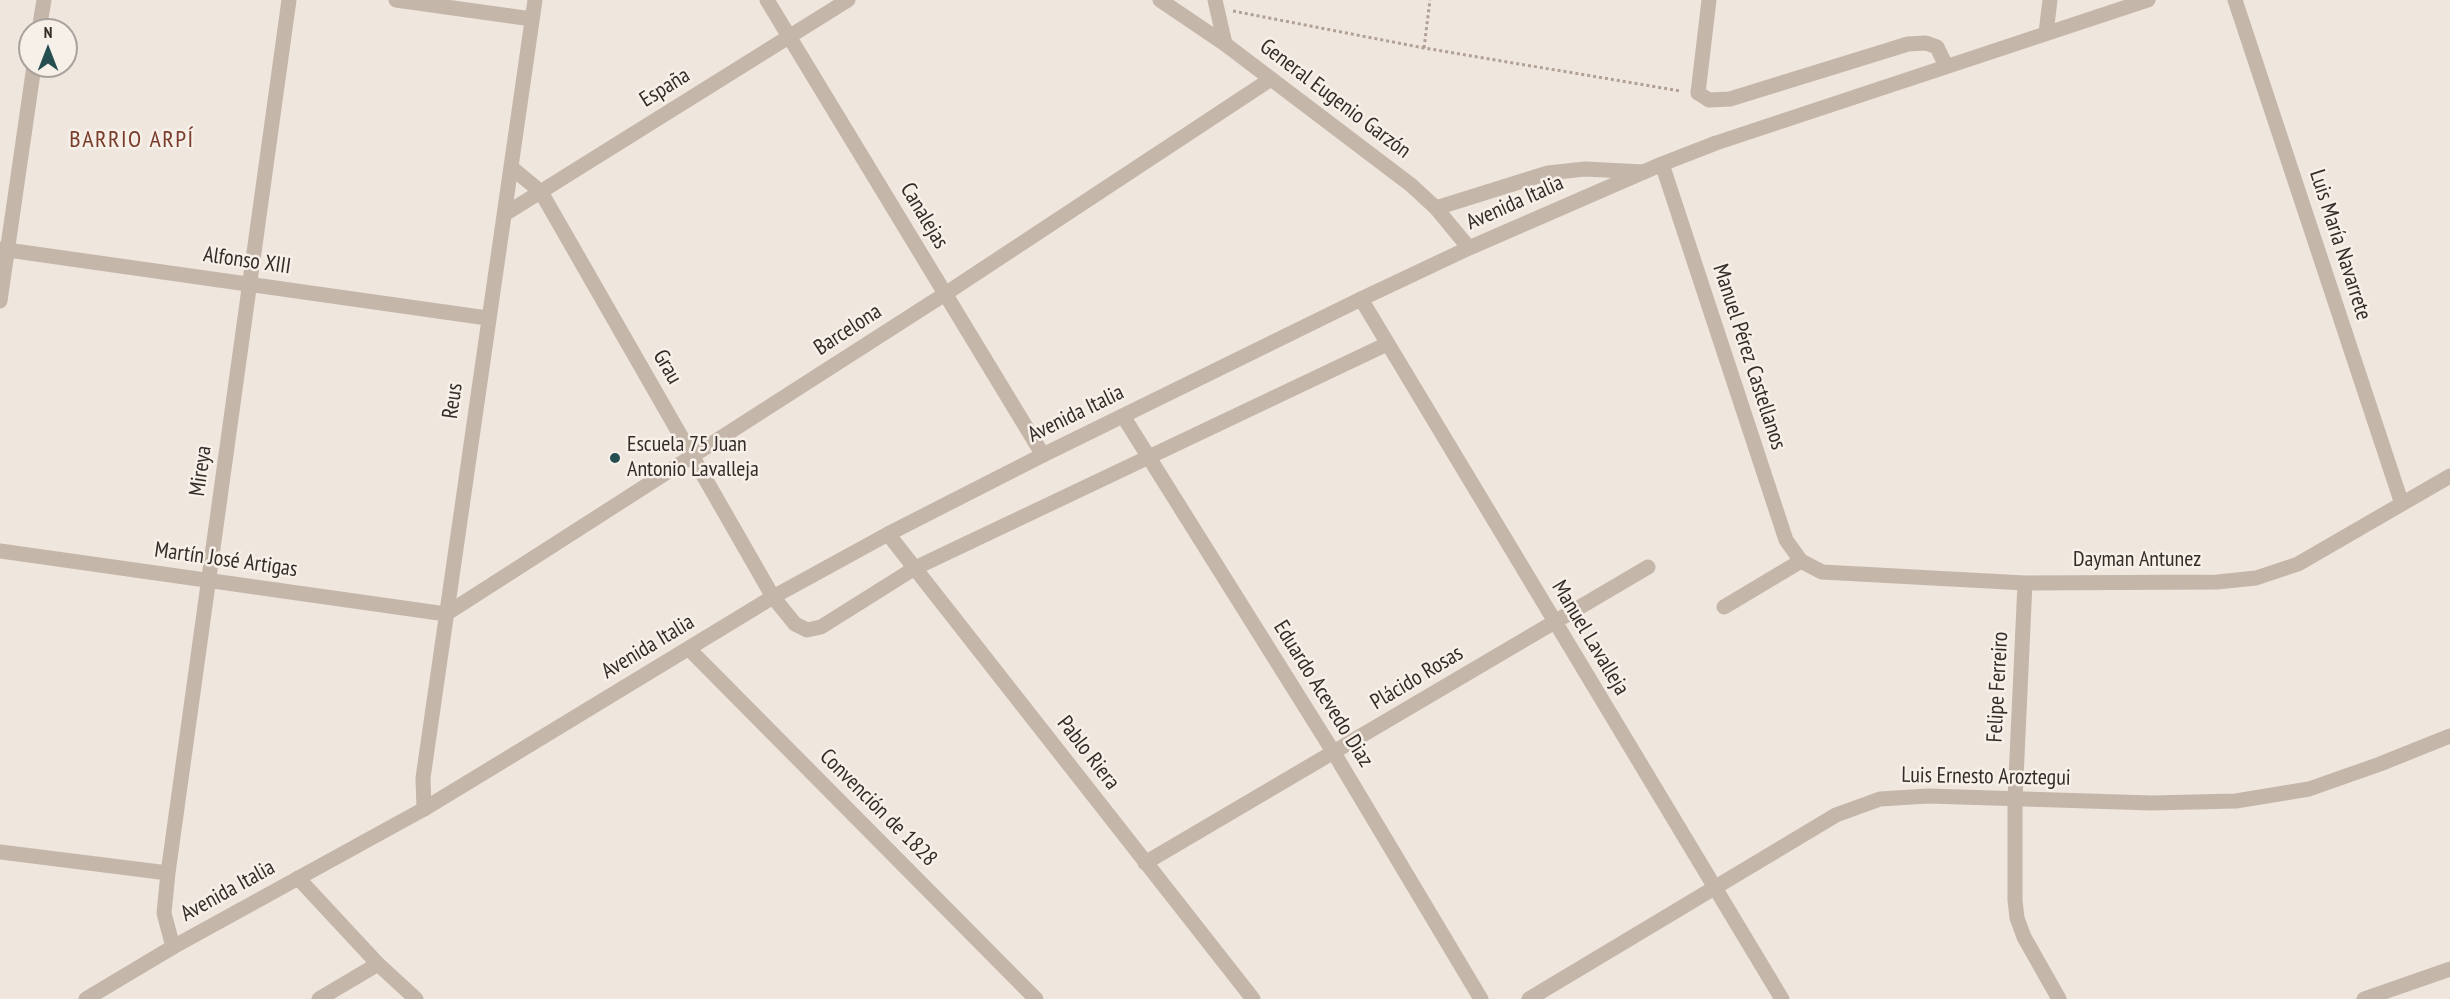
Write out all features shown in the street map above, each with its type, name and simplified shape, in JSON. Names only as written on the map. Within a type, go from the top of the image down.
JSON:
[{"type":"street","points":[[41,18],[44,0]]},
{"type":"street","name":"Mireya","points":[[173,947],[164,913],[168,873],[289,0]]},
{"type":"street","points":[[396,0],[532,19]]},
{"type":"street","name":"Reus","points":[[424,809],[423,778],[488,318],[512,168],[534,0]]},
{"type":"street","name":"Canalejas","points":[[767,0],[1043,455]]},
{"type":"street","name":"España","points":[[505,214],[848,0]]},
{"type":"street","name":"General Eugenio Garzón","points":[[1160,0],[1225,44],[1411,185],[1436,208],[1469,248]]},
{"type":"street","points":[[1709,0],[1698,93],[1709,100],[1730,99],[1908,44],[1926,43],[1936,47],[1946,66]]},
{"type":"street","points":[[2046,33],[2050,0]]},
{"type":"street","name":"Avenida Italia","points":[[86,999],[173,947],[424,809],[773,597],[888,534],[1043,455],[1361,299],[1469,248],[1662,164],[1727,139],[2148,0]]},
{"type":"street","name":"Luis María Navarrete","points":[[2235,0],[2403,504]]},
{"type":"street","points":[[1216,4],[1225,44]]},
{"type":"street","points":[[0,301],[3,249],[32,78]]},
{"type":"street","name":"Barcelona","points":[[446,614],[945,294],[1271,79]]},
{"type":"street","name":"Manuel Pérez Castellanos","points":[[1662,164],[1786,540],[1801,561]]},
{"type":"street","name":"Grau","points":[[512,168],[541,192],[773,597],[795,624],[807,630],[821,627],[915,568]]},
{"type":"street","points":[[1436,208],[1548,173],[1585,169],[1644,172]]},
{"type":"street","name":"Alfonso XIII","points":[[3,249],[488,318]]},
{"type":"street","name":"Manuel Lavalleja","points":[[1361,299],[1782,999]]},
{"type":"street","points":[[915,568],[1387,344]]},
{"type":"street","name":"Eduardo Acevedo Diaz","points":[[1123,416],[1334,753],[1481,999]]},
{"type":"street","name":"Dayman Antunez","points":[[1801,561],[1822,572],[1849,575],[2025,583],[2217,582],[2256,578],[2298,564],[2450,476]]},
{"type":"street","name":"Pablo Riera","points":[[888,534],[1253,999]]},
{"type":"street","name":"Martín José Artigas","points":[[0,551],[446,614]]},
{"type":"street","points":[[1724,607],[1801,561]]},
{"type":"street","name":"Plácido Rosas","points":[[1145,863],[1648,567]]},
{"type":"street","name":"Felipe Ferreiro","points":[[2025,583],[2015,800],[2015,900],[2017,918],[2024,937],[2059,999]]},
{"type":"street","name":"Convención de 1828","points":[[689,649],[1036,999]]},
{"type":"street","name":"Luis Ernesto Aroztegui","points":[[1529,999],[1836,815],[1880,799],[1928,796],[2015,800],[2236,801],[2309,789],[2380,765],[2450,736]]},
{"type":"street","points":[[0,852],[168,873]]},
{"type":"street","points":[[298,878],[378,964],[416,999]]},
{"type":"street","points":[[319,999],[378,964]]},
{"type":"street","points":[[2364,999],[2450,969]]},
{"type":"path","points":[[1424,48],[1430,0]]},
{"type":"path","points":[[1216,4],[1424,48],[1698,93]]},
{"type":"place","name":"Escuela 75 Juan Antonio Lavalleja","points":[[615,458]]},
{"type":"district","name":"BARRIO ARPÍ","points":[[132,140]]}]
